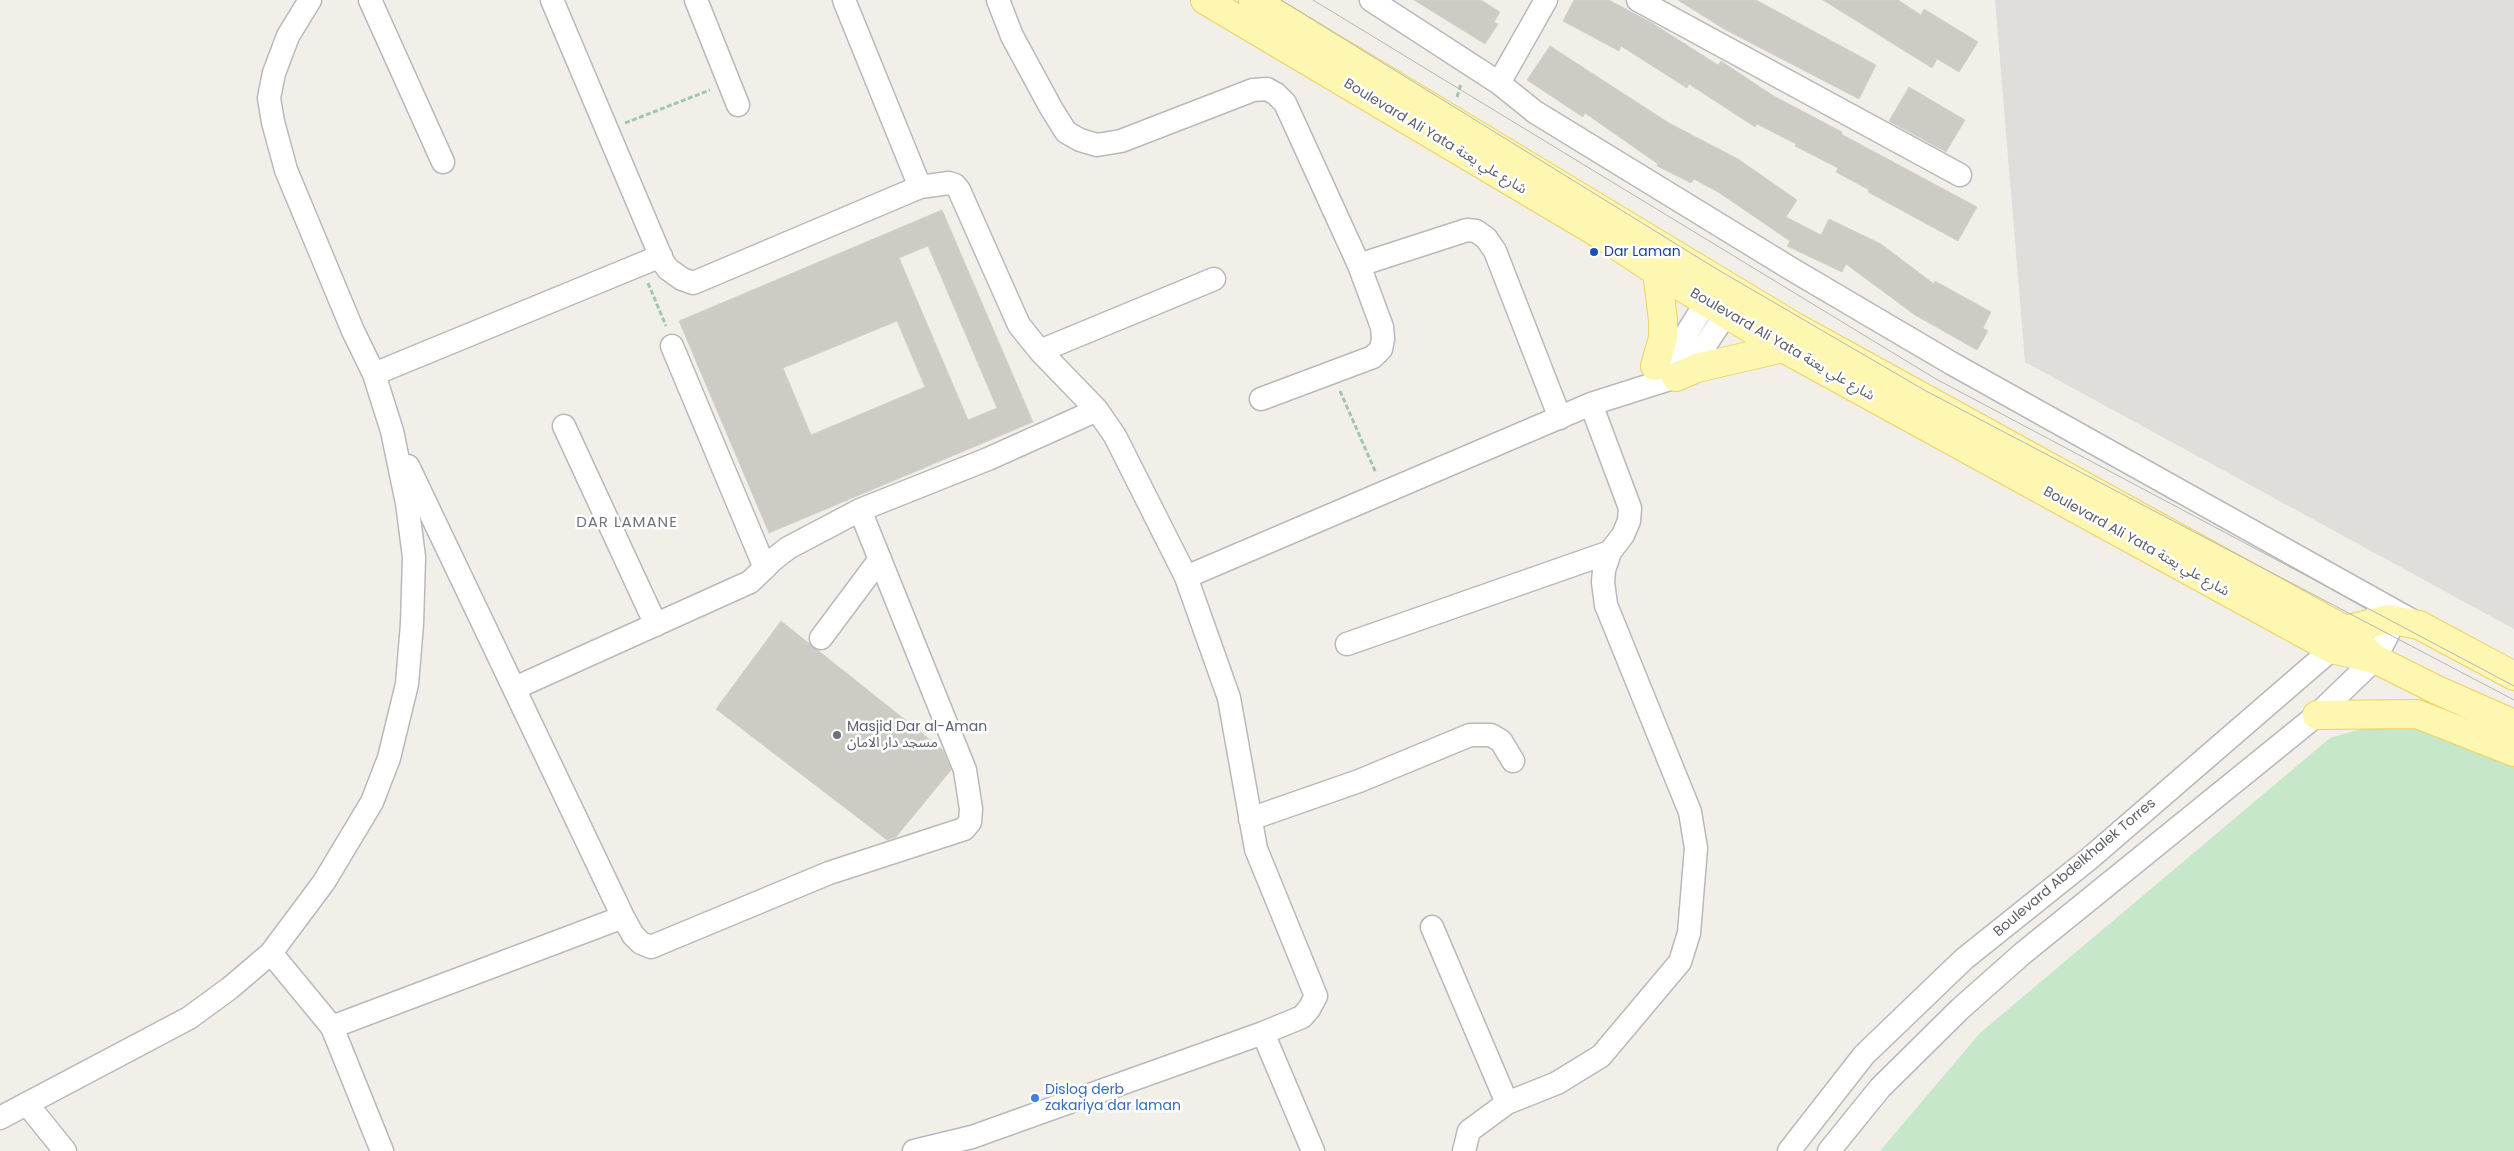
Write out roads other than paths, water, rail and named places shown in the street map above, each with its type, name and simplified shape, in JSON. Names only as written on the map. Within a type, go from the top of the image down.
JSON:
[{"type":"main road","name":"Boulevard Ali Yata شارع علي يعتة","points":[[1205,0],[1603,236],[1657,272],[1722,299],[1783,348],[2339,640],[2438,690],[2514,724]]},
{"type":"main road","name":"Boulevard Ali Yata شارع علي يعتة","points":[[1253,0],[1722,299],[2339,640]]},
{"type":"main road","points":[[1657,272],[1663,320],[1663,338],[1657,377],[1783,348]]},
{"type":"main road","name":"Boulevard Abdelkhalek Torres","points":[[2339,640],[2388,619],[2419,625]]},
{"type":"main road","points":[[2419,625],[2514,676]]},
{"type":"main road","points":[[2317,715],[2417,714],[2514,752]]},
{"type":"street","points":[[0,1118],[189,1018],[230,988],[271,953],[324,882],[372,802],[389,758],[399,724],[407,684],[414,557],[407,503],[392,431],[374,374],[353,331],[286,170],[273,122],[270,98],[274,73],[288,36],[310,0]]},
{"type":"street","points":[[370,0],[443,162]]},
{"type":"street","points":[[552,0],[609,130],[661,256],[668,269],[675,275],[693,282],[920,187],[949,183],[959,190],[1019,325],[1040,351],[1097,410],[1115,436],[1186,577],[1229,698],[1256,849],[1316,996],[1309,1009],[1302,1017],[1263,1033],[975,1144],[914,1151]]},
{"type":"street","points":[[696,0],[738,105]]},
{"type":"street","points":[[844,0],[920,187]]},
{"type":"street","points":[[998,0],[1012,36],[1050,108],[1066,132],[1080,140],[1097,145],[1121,141],[1252,90],[1267,89],[1276,94],[1285,103],[1359,265],[1382,328],[1381,348],[1373,357],[1260,399]]},
{"type":"street","points":[[1371,0],[1499,83],[1535,112],[1926,348],[2419,625]]},
{"type":"street","points":[[1499,83],[1546,0]]},
{"type":"street","points":[[1638,0],[1960,175]]},
{"type":"street","points":[[1359,265],[1467,230],[1476,231],[1486,238],[1494,251],[1560,418]]},
{"type":"street","points":[[374,374],[661,256]]},
{"type":"street","points":[[1040,351],[1214,279]]},
{"type":"street","points":[[1186,577],[1657,377],[1685,336],[1722,299]]},
{"type":"street","points":[[672,346],[765,568]]},
{"type":"street","points":[[1464,1151],[1469,1131],[1507,1103],[1558,1083],[1600,1056],[1666,981],[1680,962],[1686,948],[1696,848],[1690,812],[1606,605],[1603,582],[1610,552],[1623,535],[1629,521],[1630,508],[1591,404]]},
{"type":"street","points":[[515,688],[750,582],[788,548],[860,510],[988,459],[1097,410]]},
{"type":"street","points":[[564,426],[656,625]]},
{"type":"street","points":[[392,431],[623,917],[633,935],[641,943],[651,947],[829,873],[964,829],[970,822],[971,810],[965,770],[860,510]]},
{"type":"street","points":[[1348,644],[1610,552]]},
{"type":"street","points":[[821,638],[880,559]]},
{"type":"street","points":[[1829,1151],[1880,1088],[1960,1009],[2022,954],[2317,715],[2375,658],[2388,634],[2388,619],[2369,597]]},
{"type":"street","points":[[2339,640],[2369,597]]},
{"type":"street","name":"Boulevard Abdelkhalek Torres","points":[[1789,1151],[1864,1055],[1956,966],[2089,858],[2339,640]]},
{"type":"street","points":[[1250,819],[1359,781],[1470,735],[1490,735],[1501,741],[1513,761]]},
{"type":"street","points":[[332,1027],[623,917]]},
{"type":"street","points":[[1432,927],[1507,1103]]},
{"type":"street","points":[[271,953],[332,1027],[382,1151]]},
{"type":"street","points":[[1263,1033],[1313,1151]]},
{"type":"street","points":[[27,1104],[65,1151]]},
{"type":"tram line","points":[[1281,0],[1715,268],[1926,391],[2514,700]]},
{"type":"tram line","points":[[1313,0],[1936,379],[2514,686]]},
{"type":"place","name":"Dar Laman","points":[[1594,252]]},
{"type":"place","name":"Masjid Dar al-Aman مسجد دار الامان","points":[[837,735]]},
{"type":"place","name":"Dislog derb zakariya dar laman","points":[[1035,1098]]},
{"type":"district","name":"DAR LAMANE","points":[[627,523]]}]
